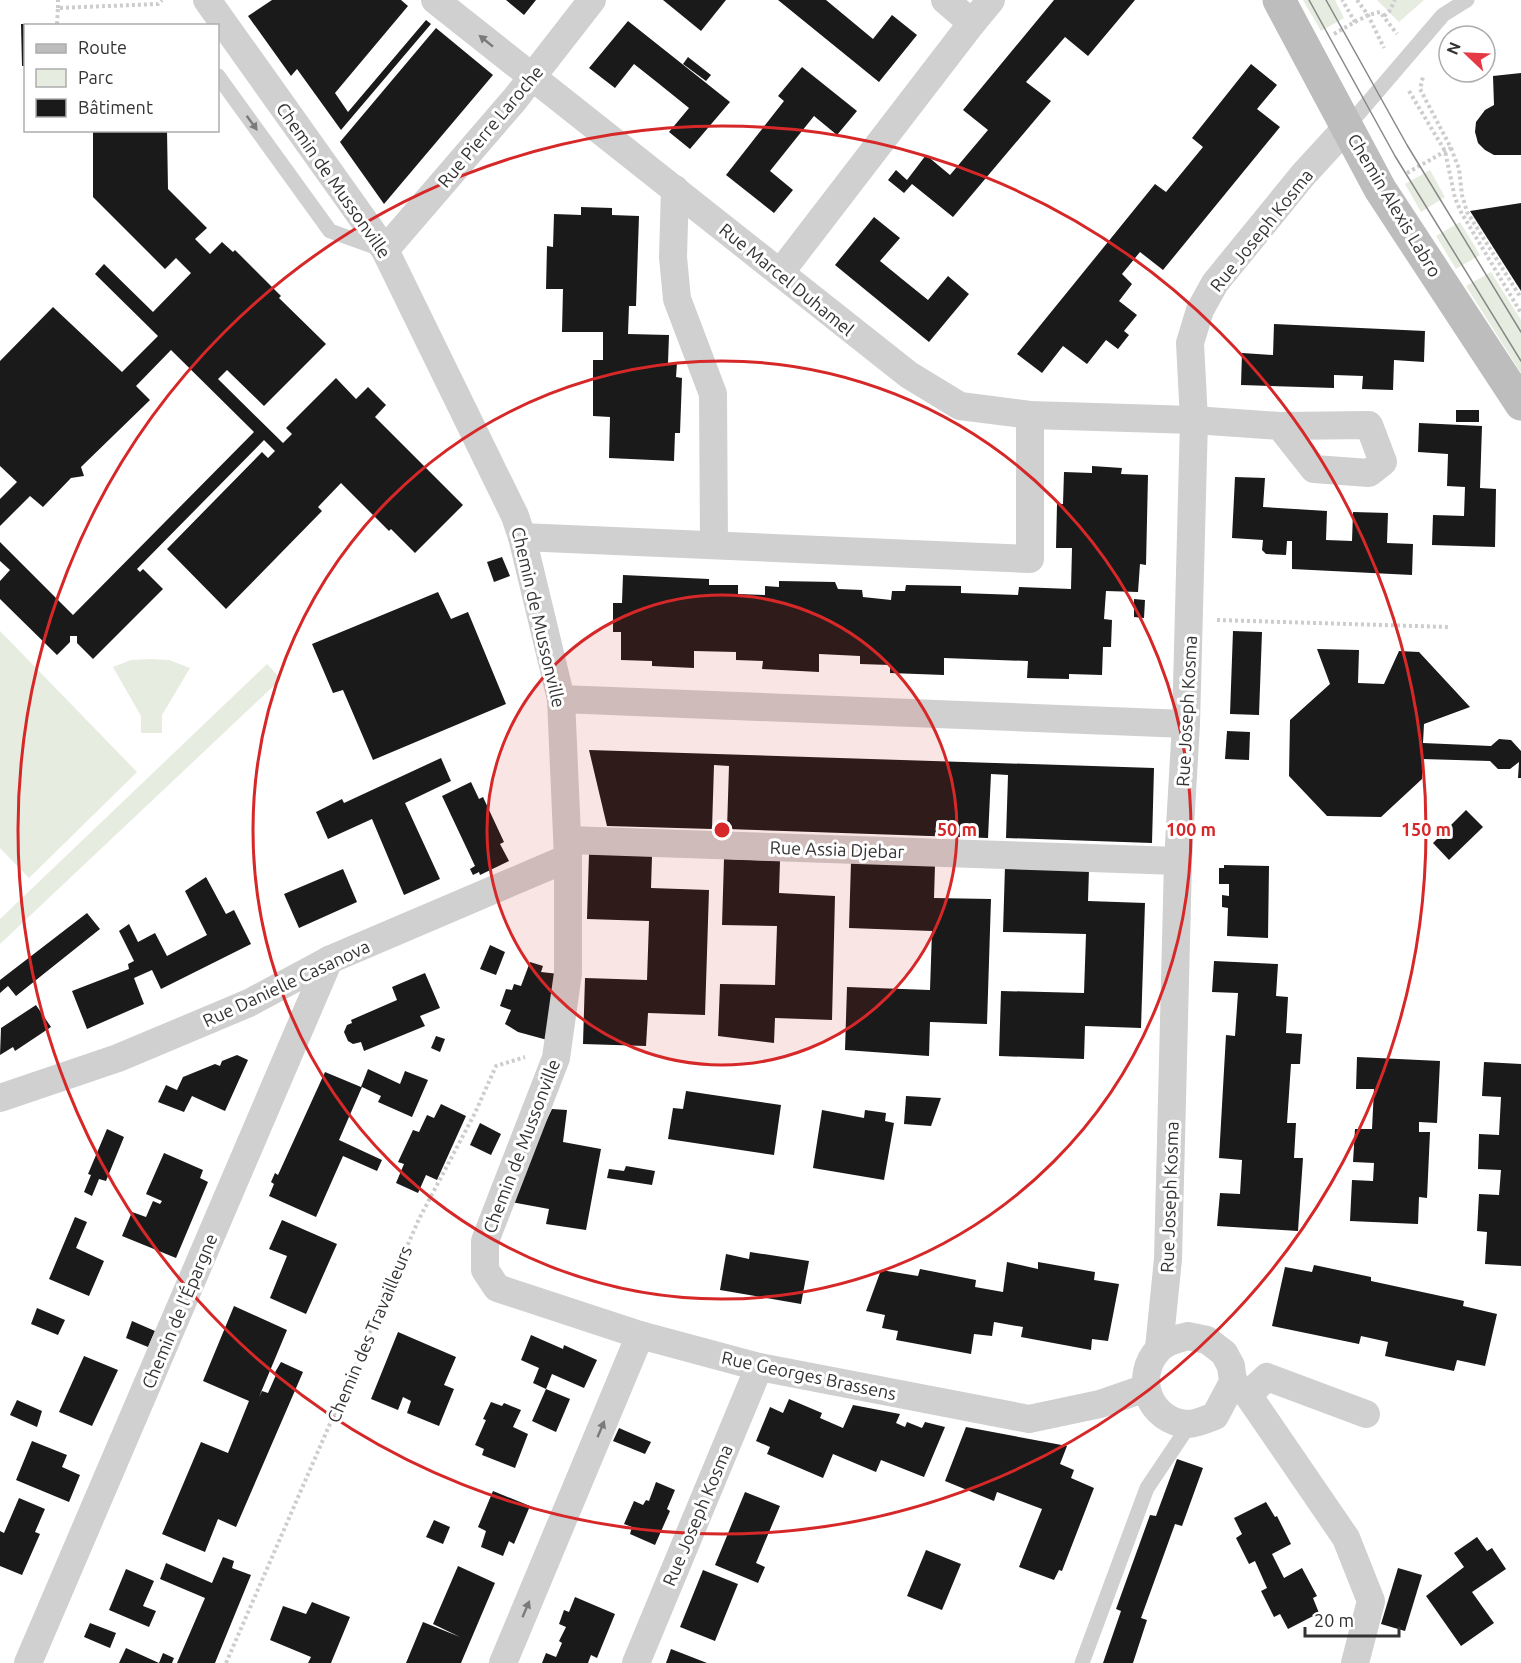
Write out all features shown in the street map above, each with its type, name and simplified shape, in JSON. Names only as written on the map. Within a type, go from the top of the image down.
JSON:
[{"type":"street","name":"Chemin de Mussonville","points":[[208,0],[385,250],[515,516],[561,699],[568,849],[568,973],[556,1058],[485,1241],[485,1270]]},
{"type":"street","name":"Rue Marcel Duhamel","points":[[435,0],[909,375],[960,406],[1030,415],[1194,420],[1280,426]]},
{"type":"street","name":"Rue Pierre Laroche","points":[[385,250],[533,76],[592,0]]},
{"type":"street","points":[[945,0],[972,22]]},
{"type":"street","points":[[780,273],[991,0]]},
{"type":"street","name":"Chemin Alexis Labro","points":[[1279,0],[1380,189],[1521,404]]},
{"type":"street","name":"Rue Joseph Kosma","points":[[1159,1348],[1168,1259],[1178,861],[1190,622],[1194,420],[1190,343],[1200,310],[1215,283],[1303,175],[1347,127]]},
{"type":"street","points":[[675,189],[673,257],[677,299],[713,394],[714,545]]},
{"type":"street","points":[[522,537],[1030,559],[1030,415]]},
{"type":"street","points":[[561,699],[1186,723]]},
{"type":"street","name":"Rue Assia Djebar","points":[[568,849],[1178,861]]},
{"type":"street","name":"Rue Danielle Casanova","points":[[0,1098],[118,1058],[249,1003],[329,960],[568,849]]},
{"type":"street","name":"Chemin de l'Épargne","points":[[28,1663],[329,960]]},
{"type":"street","name":"Rue Georges Brassens","points":[[485,1270],[497,1288],[640,1335],[759,1367],[1029,1419],[1100,1404],[1146,1388]]},
{"type":"street","points":[[503,1663],[640,1335]]},
{"type":"street","points":[[1355,1663],[1371,1601],[1351,1549],[1241,1389],[1224,1353],[1207,1340],[1188,1336],[1172,1340],[1159,1348],[1149,1362],[1146,1388],[1152,1403],[1169,1420],[1190,1424],[1215,1416],[1241,1389],[1267,1377],[1366,1414]]},
{"type":"street","name":"Rue Joseph Kosma","points":[[636,1663],[759,1367]]},
{"type":"lane","points":[[208,0],[209,24]]},
{"type":"lane","points":[[1347,127],[1443,15],[1467,0]]},
{"type":"lane","points":[[219,77],[330,231],[385,250]]},
{"type":"lane","points":[[1082,1663],[1147,1488],[1190,1424]]},
{"type":"path","points":[[57,24],[58,0]]},
{"type":"path","points":[[58,8],[158,4],[162,0]]},
{"type":"path","points":[[1304,50],[1356,22],[1342,0]]},
{"type":"path","points":[[1357,0],[1368,15],[1383,47],[1445,151],[1455,198],[1461,212],[1521,314]]},
{"type":"path","points":[[1384,16],[1395,4],[1395,0]]},
{"type":"path","points":[[1451,148],[1460,169],[1462,195],[1467,212],[1521,298]]},
{"type":"path","points":[[1190,622],[1214,620],[1448,627]]},
{"type":"path","name":"Chemin des Travailleurs","points":[[226,1663],[419,1219],[475,1113],[496,1065],[530,1056],[556,1058]]},
{"type":"green space","points":[[1303,0],[1335,0],[1344,18],[1321,31]]},
{"type":"green space","points":[[1377,0],[1424,0],[1399,22]]},
{"type":"green space","points":[[1430,170],[1445,197],[1421,212],[1405,184]]},
{"type":"green space","points":[[1460,222],[1480,255],[1456,269],[1436,236]]},
{"type":"green space","points":[[1491,272],[1521,320],[1521,373],[1466,286]]},
{"type":"green space","points":[[0,631],[137,772],[29,878],[0,848]]},
{"type":"green space","points":[[131,660],[169,660],[190,668],[162,715],[162,733],[141,733],[141,716],[113,667]]},
{"type":"green space","points":[[267,664],[281,679],[0,944],[0,919]]},
{"type":"building","points":[[272,0],[401,0],[408,6],[335,93],[348,112],[426,20],[431,24],[341,130],[297,69],[291,76],[248,16]]},
{"type":"building","points":[[506,0],[536,0],[524,15]]},
{"type":"building","points":[[663,0],[726,0],[701,31]]},
{"type":"building","points":[[778,0],[826,0],[873,39],[892,15],[917,35],[879,82]]},
{"type":"building","points":[[1054,0],[1135,0],[1088,56],[1065,37],[1026,82],[1051,101],[953,217],[912,184],[904,193],[888,180],[896,170],[907,180],[926,155],[950,175],[988,130],[963,110]]},
{"type":"building","points":[[628,21],[730,102],[690,149],[669,132],[689,108],[658,83],[634,64],[615,88],[589,68]]},
{"type":"building","points":[[21,24],[24,24],[24,66],[22,66]]},
{"type":"building","points":[[436,28],[493,75],[384,204],[340,142]]},
{"type":"building","points":[[688,57],[711,75],[706,81],[683,64]]},
{"type":"building","points":[[1251,64],[1277,85],[1257,109],[1280,127],[1163,270],[1140,252],[1122,274],[1132,284],[1119,301],[1137,315],[1124,331],[1129,335],[1118,349],[1106,340],[1087,364],[1063,346],[1042,373],[1017,354],[1155,184],[1166,192],[1203,147],[1192,138]]},
{"type":"building","points":[[802,67],[857,111],[837,135],[814,116],[770,171],[793,190],[774,213],[726,175],[784,101],[778,96]]},
{"type":"building","points":[[1521,73],[1521,155],[1494,155],[1478,143],[1475,132],[1476,122],[1485,110],[1494,105],[1493,84],[1497,84],[1497,76]]},
{"type":"building","points":[[93,132],[167,132],[168,189],[207,228],[195,239],[210,254],[222,242],[233,252],[235,250],[326,344],[264,406],[227,370],[218,379],[283,443],[292,434],[286,428],[336,378],[356,399],[368,387],[386,405],[375,417],[463,505],[415,553],[391,529],[389,531],[341,483],[318,507],[322,511],[226,609],[167,549],[262,452],[268,458],[275,451],[264,440],[137,569],[140,572],[143,569],[163,589],[93,659],[77,643],[77,636],[70,636],[70,642],[57,655],[0,599],[0,581],[10,570],[0,561],[0,542],[73,615],[254,432],[171,350],[136,386],[150,400],[81,467],[84,476],[71,478],[43,507],[30,496],[0,526],[0,499],[17,482],[0,466],[0,361],[53,307],[122,372],[158,336],[95,274],[104,264],[153,312],[191,273],[176,258],[165,269],[93,197]]},
{"type":"building","points":[[1521,203],[1521,291],[1470,211]]},
{"type":"building","points":[[581,207],[612,208],[612,215],[639,216],[636,306],[629,306],[628,334],[669,335],[668,363],[677,363],[676,377],[682,378],[680,433],[675,433],[674,461],[609,458],[610,417],[593,416],[593,360],[603,360],[603,332],[562,332],[563,289],[546,289],[547,246],[553,247],[554,214],[581,215]]},
{"type":"building","points":[[874,217],[900,238],[880,261],[902,279],[928,300],[948,276],[969,294],[929,342],[835,265]]},
{"type":"building","points":[[1274,324],[1425,331],[1424,362],[1394,360],[1393,390],[1362,389],[1363,376],[1334,375],[1334,388],[1241,385],[1242,353],[1273,355]]},
{"type":"building","points":[[1456,410],[1479,410],[1479,422],[1456,422]]},
{"type":"building","points":[[1419,423],[1482,426],[1480,488],[1496,489],[1495,547],[1432,545],[1433,515],[1464,516],[1465,487],[1447,486],[1448,454],[1418,452]]},
{"type":"building","points":[[1092,466],[1122,468],[1121,474],[1148,475],[1146,565],[1140,564],[1138,592],[1106,591],[1104,619],[1112,620],[1111,647],[1103,647],[1102,675],[1069,674],[1069,679],[1027,678],[1028,661],[944,658],[944,675],[890,673],[890,665],[860,664],[860,656],[819,654],[819,672],[762,669],[763,661],[736,660],[736,652],[694,651],[694,668],[652,666],[652,661],[621,660],[621,632],[613,632],[613,603],[622,603],[623,575],[709,579],[709,585],[738,585],[738,594],[765,595],[765,586],[779,587],[779,581],[835,582],[838,589],[862,590],[863,597],[891,600],[892,591],[905,591],[906,585],[961,586],[961,593],[1018,595],[1019,587],[1071,589],[1072,548],[1056,548],[1057,504],[1063,504],[1064,472],[1092,473]]},
{"type":"building","points":[[1235,477],[1265,478],[1263,507],[1327,511],[1326,540],[1352,541],[1353,512],[1388,513],[1387,543],[1413,544],[1412,575],[1292,569],[1292,541],[1287,541],[1286,555],[1266,554],[1262,550],[1263,540],[1232,538]]},
{"type":"building","points":[[502,557],[510,576],[494,582],[487,562]]},
{"type":"building","points":[[438,592],[451,619],[468,612],[506,704],[373,760],[343,690],[333,693],[312,644]]},
{"type":"building","points":[[1134,599],[1145,600],[1144,618],[1134,617]]},
{"type":"building","points":[[1233,631],[1262,632],[1259,715],[1230,714]]},
{"type":"building","points":[[1317,649],[1359,650],[1358,683],[1384,684],[1399,651],[1419,652],[1470,707],[1424,724],[1423,743],[1491,746],[1499,739],[1511,740],[1521,751],[1521,778],[1518,778],[1519,762],[1510,769],[1498,769],[1490,761],[1422,759],[1422,779],[1381,817],[1327,816],[1289,776],[1290,720],[1330,684]]},
{"type":"building","points":[[1227,731],[1250,732],[1249,760],[1225,759]]},
{"type":"building","points":[[589,750],[1154,768],[1152,843],[1006,838],[1008,775],[991,774],[988,838],[727,829],[729,766],[714,765],[712,829],[607,826]]},
{"type":"building","points":[[441,758],[451,781],[405,803],[440,879],[404,895],[372,819],[328,839],[316,812],[342,799],[344,803]]},
{"type":"building","points":[[471,782],[479,799],[483,797],[504,842],[500,844],[509,861],[480,875],[479,872],[473,875],[470,869],[475,866],[442,796]]},
{"type":"building","points":[[1466,810],[1483,827],[1449,860],[1433,843]]},
{"type":"building","points":[[589,854],[652,856],[651,888],[709,890],[705,1015],[648,1013],[646,1046],[583,1044],[585,978],[647,980],[649,921],[587,919]]},
{"type":"building","points":[[724,859],[780,861],[779,893],[835,896],[832,1020],[775,1018],[774,1043],[718,1036],[720,984],[775,985],[777,926],[722,925]]},
{"type":"building","points":[[851,862],[935,865],[934,898],[991,899],[987,1024],[930,1022],[929,1056],[845,1050],[847,987],[930,990],[932,931],[849,928]]},
{"type":"building","points":[[1224,865],[1269,866],[1268,938],[1227,936],[1228,908],[1222,907],[1222,895],[1229,896],[1229,884],[1219,884],[1219,868],[1224,868]]},
{"type":"building","points":[[1005,866],[1089,869],[1088,901],[1145,903],[1141,1028],[1085,1026],[1084,1059],[999,1056],[1001,991],[1084,993],[1086,934],[1003,932]]},
{"type":"building","points":[[343,869],[357,902],[299,928],[284,894]]},
{"type":"building","points":[[206,877],[226,914],[234,910],[251,944],[161,989],[152,970],[134,978],[144,1004],[87,1029],[72,991],[129,969],[128,964],[134,961],[119,931],[129,924],[138,942],[155,933],[167,956],[207,935],[185,891]]},
{"type":"building","points":[[87,913],[100,929],[16,996],[8,986],[0,993],[0,980]]},
{"type":"building","points":[[490,945],[505,952],[496,975],[480,969]]},
{"type":"building","points":[[1214,961],[1278,964],[1276,996],[1288,997],[1286,1033],[1302,1034],[1300,1064],[1291,1064],[1287,1123],[1296,1123],[1294,1158],[1303,1158],[1298,1231],[1217,1226],[1220,1193],[1240,1194],[1242,1160],[1219,1158],[1226,1035],[1235,1036],[1238,993],[1212,992]]},
{"type":"building","points":[[530,962],[543,966],[541,972],[559,974],[551,1041],[518,1032],[505,1024],[511,1010],[500,1006],[506,989],[512,990],[514,984],[521,986]]},
{"type":"building","points":[[425,973],[440,1008],[420,1016],[425,1026],[364,1051],[361,1042],[353,1044],[348,1041],[344,1032],[347,1025],[352,1023],[351,1020],[397,1000],[392,987]]},
{"type":"building","points":[[36,1005],[51,1027],[15,1051],[13,1047],[0,1055],[1,1028]]},
{"type":"building","points":[[436,1036],[445,1039],[440,1052],[431,1048]]},
{"type":"building","points":[[237,1055],[248,1060],[225,1111],[192,1096],[184,1112],[158,1102],[166,1085],[177,1090],[183,1077],[215,1064],[220,1066],[222,1061]]},
{"type":"building","points":[[1357,1057],[1440,1061],[1437,1123],[1419,1122],[1419,1132],[1430,1132],[1427,1198],[1419,1197],[1418,1224],[1350,1221],[1352,1180],[1373,1181],[1374,1163],[1353,1162],[1355,1129],[1372,1129],[1374,1089],[1356,1089]]},
{"type":"building","points":[[1484,1062],[1521,1064],[1521,1266],[1485,1264],[1487,1232],[1477,1231],[1479,1194],[1499,1195],[1501,1170],[1478,1169],[1479,1134],[1499,1135],[1501,1097],[1482,1096]]},
{"type":"building","points":[[368,1069],[400,1084],[405,1071],[428,1080],[412,1117],[378,1102],[381,1096],[362,1087],[339,1140],[382,1160],[377,1171],[343,1156],[316,1217],[269,1196],[274,1184],[271,1182],[275,1173],[278,1175],[325,1072],[361,1087]]},
{"type":"building","points":[[686,1091],[781,1105],[774,1155],[668,1139],[673,1108],[683,1109]]},
{"type":"building","points":[[906,1096],[941,1098],[931,1126],[904,1124]]},
{"type":"building","points":[[441,1104],[466,1116],[437,1180],[426,1175],[418,1193],[396,1183],[404,1164],[398,1162],[413,1130],[419,1132],[427,1115],[434,1118]]},
{"type":"building","points":[[552,1109],[567,1110],[563,1142],[601,1149],[586,1230],[546,1224],[549,1209],[511,1202],[525,1165]]},
{"type":"building","points":[[822,1110],[864,1118],[865,1110],[886,1113],[885,1121],[894,1123],[884,1180],[813,1168]]},
{"type":"building","points":[[480,1123],[501,1134],[491,1155],[470,1145]]},
{"type":"building","points":[[107,1129],[124,1137],[106,1181],[99,1179],[92,1196],[84,1192],[91,1175],[88,1174]]},
{"type":"building","points":[[164,1153],[203,1170],[200,1178],[208,1182],[176,1258],[122,1236],[132,1212],[146,1217],[153,1201],[160,1204],[162,1201],[146,1194]]},
{"type":"building","points":[[626,1166],[655,1171],[652,1185],[607,1178],[609,1169],[624,1171]]},
{"type":"building","points":[[75,1217],[87,1222],[76,1248],[104,1261],[89,1296],[49,1279]]},
{"type":"building","points":[[282,1220],[337,1244],[306,1314],[270,1298],[287,1256],[269,1249]]},
{"type":"building","points":[[750,1252],[809,1261],[801,1304],[720,1290],[726,1254],[749,1259]]},
{"type":"building","points":[[1007,1262],[1038,1269],[1038,1262],[1095,1272],[1094,1280],[1119,1284],[1108,1341],[1092,1339],[1091,1350],[1021,1337],[1023,1327],[994,1322],[992,1336],[974,1334],[971,1354],[896,1340],[898,1331],[882,1328],[885,1315],[866,1311],[881,1270],[918,1276],[920,1269],[976,1280],[975,1287],[1003,1292]]},
{"type":"building","points":[[1314,1265],[1371,1277],[1371,1281],[1464,1301],[1463,1306],[1497,1314],[1485,1366],[1457,1360],[1454,1371],[1385,1356],[1388,1342],[1361,1336],[1359,1344],[1272,1326],[1285,1267],[1312,1272]]},
{"type":"building","points":[[234,1306],[287,1330],[259,1397],[262,1391],[268,1393],[276,1375],[274,1374],[281,1362],[303,1372],[236,1527],[218,1519],[205,1552],[162,1534],[201,1442],[228,1453],[249,1401],[203,1381]]},
{"type":"building","points":[[37,1308],[65,1320],[58,1335],[31,1324]]},
{"type":"building","points":[[132,1321],[155,1331],[148,1347],[126,1338]]},
{"type":"building","points":[[398,1332],[456,1357],[444,1385],[454,1389],[439,1426],[407,1413],[411,1401],[403,1397],[398,1410],[371,1399]]},
{"type":"building","points":[[531,1335],[563,1349],[564,1345],[597,1360],[584,1388],[552,1374],[546,1389],[533,1383],[539,1368],[521,1360]]},
{"type":"building","points":[[84,1356],[118,1370],[92,1426],[59,1412]]},
{"type":"building","points":[[546,1389],[570,1399],[556,1432],[532,1421]]},
{"type":"building","points":[[789,1399],[822,1413],[820,1418],[843,1428],[853,1405],[900,1414],[896,1423],[905,1427],[907,1422],[922,1428],[925,1422],[945,1427],[924,1477],[881,1460],[876,1472],[833,1454],[823,1478],[767,1454],[770,1447],[756,1441],[770,1407],[783,1413]]},
{"type":"building","points":[[17,1400],[42,1411],[37,1427],[10,1415]]},
{"type":"building","points":[[491,1402],[502,1406],[504,1403],[521,1410],[513,1427],[528,1434],[515,1468],[482,1455],[484,1449],[475,1445]]},
{"type":"building","points":[[966,1427],[1067,1446],[1060,1464],[1074,1470],[1071,1478],[1094,1488],[1062,1571],[1059,1570],[1054,1580],[1019,1567],[1042,1509],[997,1492],[994,1501],[945,1481]]},
{"type":"building","points":[[619,1428],[651,1442],[645,1454],[613,1441]]},
{"type":"building","points":[[32,1441],[67,1455],[62,1467],[80,1475],[69,1502],[16,1480]]},
{"type":"building","points":[[1177,1459],[1203,1468],[1182,1526],[1175,1524],[1141,1618],[1147,1620],[1133,1663],[1103,1663],[1121,1611],[1116,1609],[1150,1515],[1156,1516]]},
{"type":"building","points":[[656,1482],[675,1490],[667,1509],[670,1511],[655,1545],[630,1534],[632,1527],[624,1524],[634,1501],[643,1505],[646,1500],[649,1501]]},
{"type":"building","points":[[493,1491],[530,1506],[514,1544],[509,1541],[503,1556],[481,1547],[486,1531],[478,1527]]},
{"type":"building","points":[[745,1492],[780,1506],[756,1563],[765,1567],[758,1583],[715,1565]]},
{"type":"building","points":[[19,1498],[45,1509],[35,1532],[40,1534],[22,1575],[0,1566],[0,1531],[4,1533]]},
{"type":"building","points":[[1266,1502],[1275,1517],[1277,1516],[1291,1544],[1272,1554],[1284,1578],[1302,1568],[1317,1596],[1313,1598],[1319,1613],[1288,1629],[1280,1614],[1274,1617],[1261,1591],[1267,1588],[1255,1561],[1249,1564],[1236,1538],[1242,1534],[1234,1518]]},
{"type":"building","points":[[434,1520],[450,1527],[443,1544],[426,1537]]},
{"type":"building","points":[[1477,1537],[1487,1551],[1492,1548],[1506,1569],[1472,1592],[1494,1623],[1461,1646],[1426,1596],[1464,1567],[1454,1553]]},
{"type":"building","points":[[926,1550],[961,1564],[942,1610],[907,1596]]},
{"type":"building","points":[[223,1557],[234,1561],[232,1568],[251,1575],[215,1663],[177,1663],[205,1598],[160,1579],[166,1563],[212,1583]]},
{"type":"building","points":[[458,1566],[495,1583],[461,1663],[406,1663],[423,1622],[460,1637],[433,1624]]},
{"type":"building","points":[[1398,1568],[1422,1575],[1405,1631],[1381,1624]]},
{"type":"building","points":[[126,1569],[154,1581],[143,1606],[156,1611],[149,1627],[109,1610]]},
{"type":"building","points":[[703,1570],[738,1584],[715,1641],[680,1627]]},
{"type":"building","points":[[575,1597],[615,1614],[597,1658],[591,1655],[588,1663],[542,1663],[546,1653],[556,1657],[562,1643],[559,1641],[566,1627],[559,1624],[564,1610],[569,1612]]},
{"type":"building","points":[[312,1602],[350,1617],[331,1663],[308,1663],[311,1657],[270,1640],[283,1606],[306,1614]]},
{"type":"building","points":[[90,1623],[116,1633],[110,1648],[84,1637]]},
{"type":"building","points":[[126,1648],[159,1663],[119,1663]]},
{"type":"building","points":[[671,1649],[707,1663],[666,1663]]},
{"type":"building","points":[[163,1653],[174,1658],[172,1663],[159,1663]]},
{"type":"tram line","points":[[1309,0],[1395,156],[1521,361]]},
{"type":"tram line","points":[[1326,0],[1407,145],[1521,332]]}]
